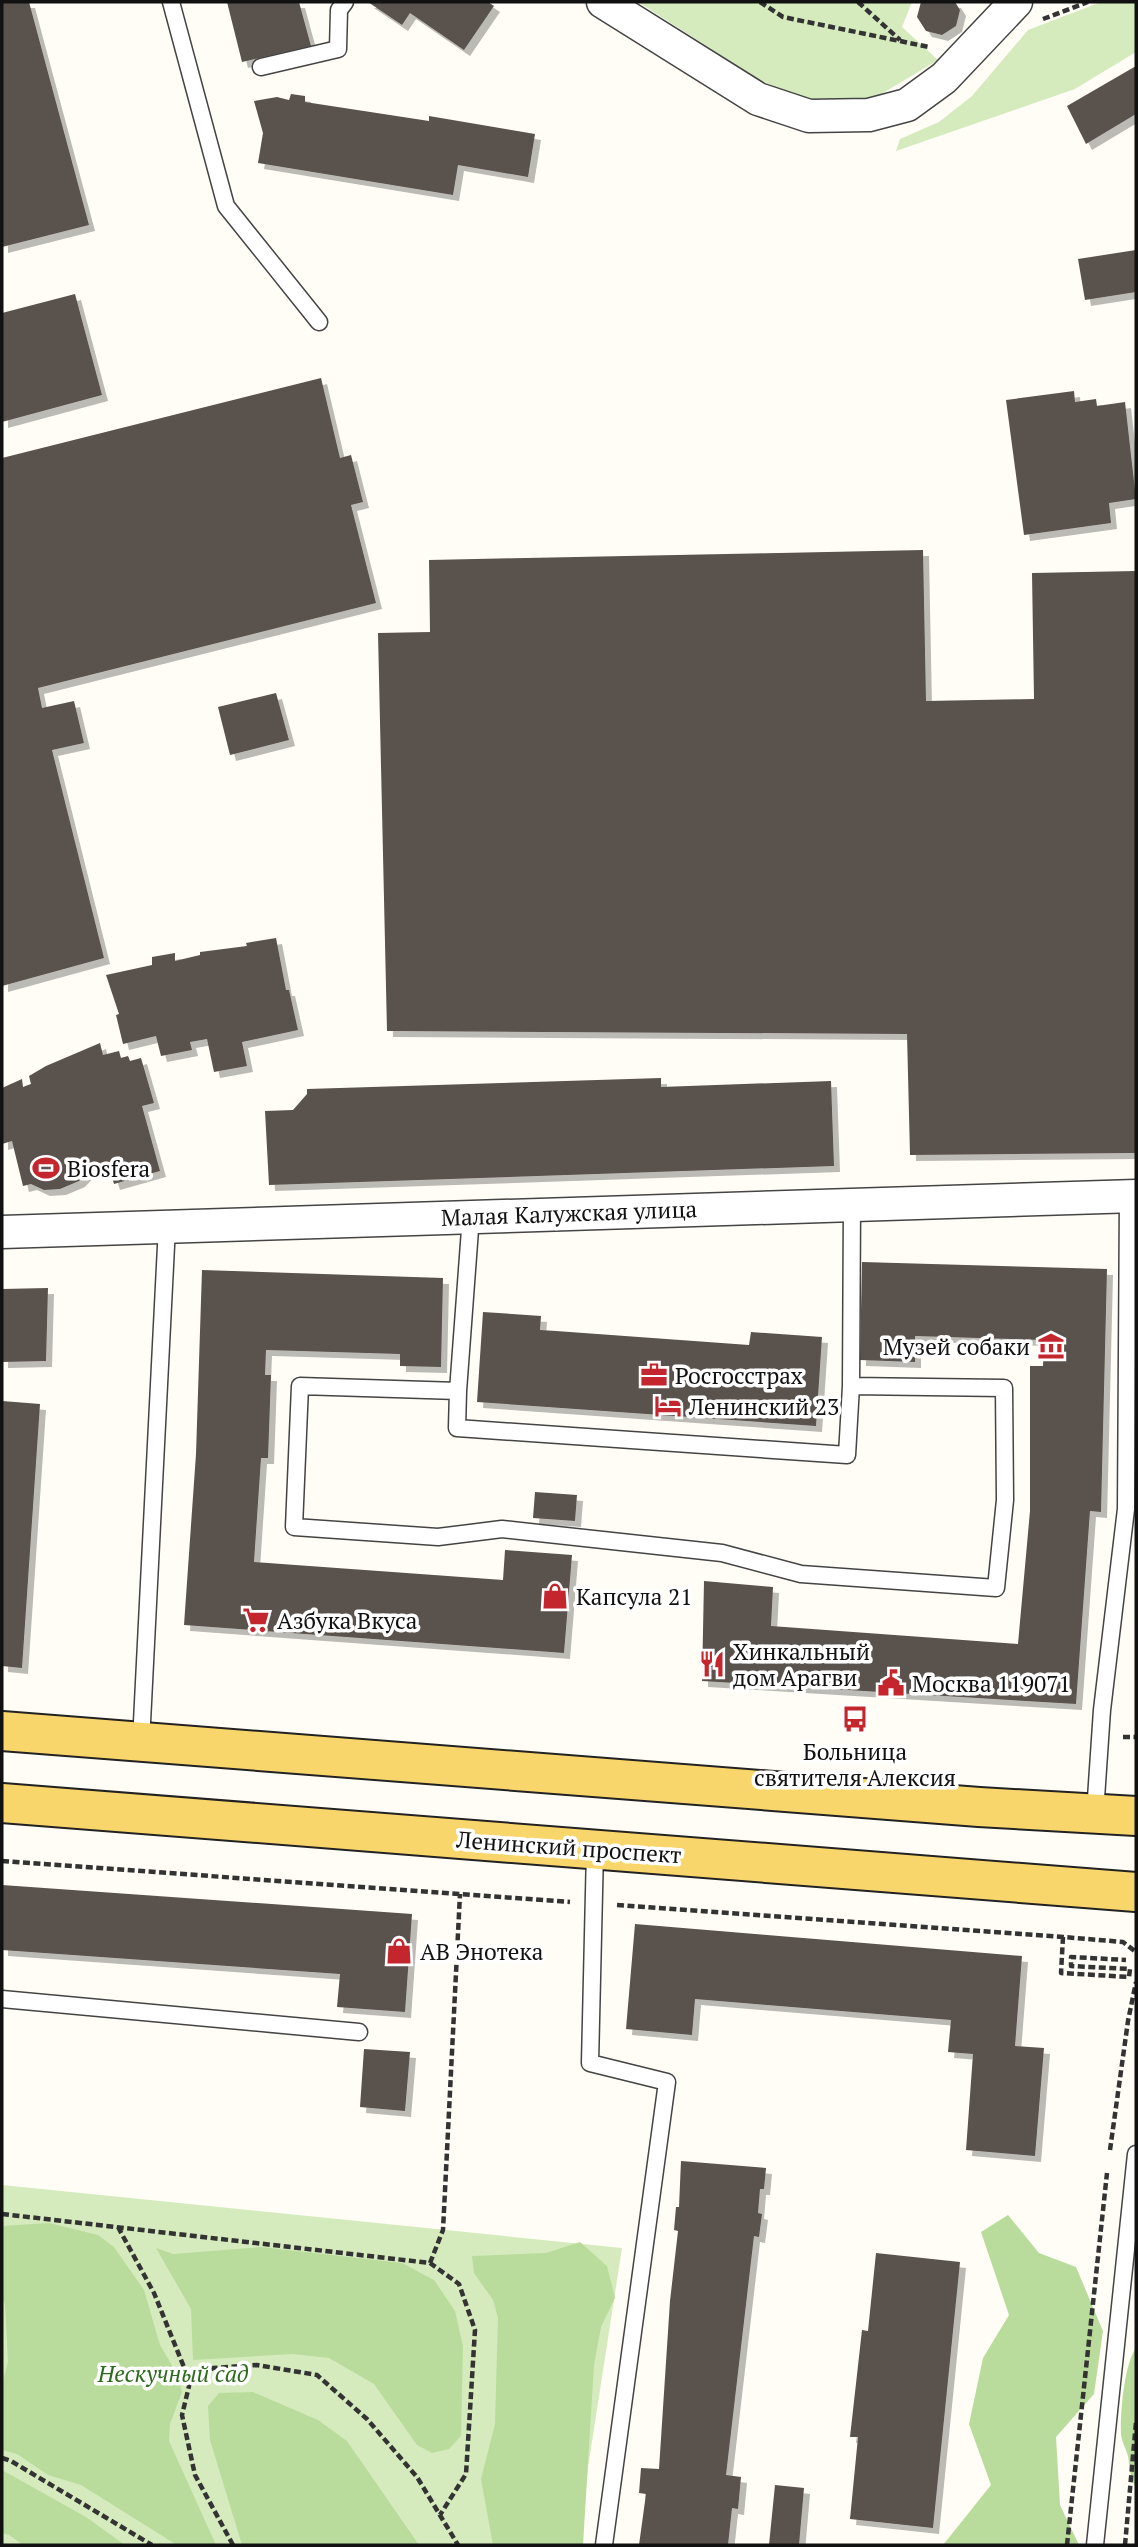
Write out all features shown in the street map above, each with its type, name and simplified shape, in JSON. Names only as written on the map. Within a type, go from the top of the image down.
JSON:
[{"type":"main road","points":[[2,1731],[966,1806],[1136,1816]]},
{"type":"main road","name":"Ленинский проспект","points":[[2,1803],[1136,1892]]},
{"type":"street","points":[[603,2],[758,99],[809,116],[869,115],[907,105],[1027,11]]},
{"type":"street","name":"Малая Калужская улица","points":[[2,1232],[1132,1196]]},
{"type":"lane","points":[[171,2],[226,206],[319,322]]},
{"type":"lane","points":[[261,67],[338,49],[339,10],[345,2]]},
{"type":"lane","points":[[1095,1814],[1102,1710],[1126,1508],[1132,1196]]},
{"type":"lane","points":[[471,1216],[457,1428],[847,1455],[851,1386],[852,1204]]},
{"type":"lane","points":[[141,1742],[167,1226]]},
{"type":"lane","points":[[458,1391],[300,1385],[294,1527],[438,1537],[502,1529],[722,1553],[801,1574],[996,1588],[1005,1500],[1004,1388],[851,1386]]},
{"type":"lane","points":[[595,1849],[590,2063],[667,2082],[604,2545]]},
{"type":"lane","points":[[2,1999],[359,2032]]},
{"type":"lane","points":[[1095,2545],[1131,2254],[1136,2162]]},
{"type":"path","points":[[760,2],[783,17],[901,40],[927,48],[939,44]]},
{"type":"path","points":[[858,2],[901,40]]},
{"type":"path","points":[[1027,11],[1088,2]]},
{"type":"path","points":[[2,1861],[1063,1937],[1123,1942],[1136,1952]]},
{"type":"path","points":[[430,2263],[443,2230],[460,1894]]},
{"type":"path","points":[[1063,1937],[1061,1973],[1129,1978],[1130,1969],[1071,1966],[1071,1957],[1126,1960]]},
{"type":"path","points":[[2,2214],[430,2263],[459,2284],[475,2330],[466,2474],[440,2515]]},
{"type":"path","points":[[118,2227],[154,2293],[190,2382],[182,2415],[195,2475],[233,2545]]},
{"type":"path","points":[[190,2382],[213,2368],[257,2364],[317,2375],[368,2419],[417,2477],[458,2545]]},
{"type":"path","points":[[1125,2545],[1136,2421]]},
{"type":"path","points":[[2,2458],[152,2545]]},
{"type":"green space","points":[[638,2],[912,2],[902,27],[938,60],[873,99],[800,99],[755,77]]},
{"type":"green space","points":[[1101,2],[1136,2],[1136,52],[1075,89],[896,151],[900,139],[939,122],[972,96],[1028,30]]},
{"type":"green space","name":"Нескучный сад","points":[[2,2185],[622,2248],[576,2545],[2,2545]]},
{"type":"green space","points":[[1008,2215],[1039,2253],[1076,2267],[1103,2331],[1094,2394],[1056,2437],[1060,2505],[1079,2545],[943,2545],[991,2485],[969,2424],[983,2358],[1009,2315],[981,2232]]},
{"type":"green space","points":[[49,2223],[98,2235],[114,2247],[144,2290],[160,2345],[177,2374],[182,2392],[170,2424],[169,2441],[216,2545],[177,2545],[81,2485],[48,2475],[17,2454],[2,2450],[2,2384],[8,2362],[5,2304],[2,2298],[2,2226]]},
{"type":"green space","points":[[580,2242],[607,2266],[615,2298],[601,2327],[594,2365],[583,2545],[493,2545],[481,2479],[495,2424],[498,2318],[493,2300],[474,2273],[472,2256],[546,2253]]},
{"type":"green space","points":[[261,2247],[402,2263],[434,2280],[455,2311],[463,2346],[461,2436],[449,2449],[432,2453],[417,2445],[374,2384],[329,2358],[292,2354],[193,2360],[191,2309],[156,2248],[173,2254]]},
{"type":"green space","points":[[1136,2348],[1136,2488],[1131,2477],[1121,2426],[1128,2366]]},
{"type":"green space","points":[[253,2392],[318,2420],[347,2441],[419,2545],[242,2545],[210,2440],[208,2406],[219,2393]]},
{"type":"green space","points":[[2,2470],[86,2517],[125,2545],[23,2545],[2,2533]]},
{"type":"building","points":[[2,2],[29,2],[89,225],[2,247]]},
{"type":"building","points":[[227,2],[299,2],[311,46],[242,62]]},
{"type":"building","points":[[368,2],[488,2],[494,6],[464,50],[410,13],[402,25]]},
{"type":"building","points":[[921,2],[955,2],[960,10],[956,26],[942,35],[926,31],[917,17]]},
{"type":"building","points":[[1136,66],[1136,114],[1086,144],[1067,106]]},
{"type":"building","points":[[291,94],[305,96],[305,102],[429,121],[429,116],[535,134],[528,177],[458,165],[453,195],[258,163],[263,133],[254,101],[277,97],[289,100]]},
{"type":"building","points":[[1136,250],[1136,292],[1085,300],[1078,259]]},
{"type":"building","points":[[75,294],[102,395],[2,422],[2,313]]},
{"type":"building","points":[[321,378],[340,458],[351,455],[363,502],[351,505],[376,603],[38,688],[42,708],[74,701],[84,743],[52,750],[104,958],[2,986],[2,458]]},
{"type":"building","points":[[1074,391],[1075,402],[1096,399],[1097,406],[1125,402],[1136,499],[1109,503],[1111,523],[1024,535],[1006,400]]},
{"type":"building","points":[[923,550],[926,701],[1034,699],[1032,573],[1136,571],[1136,1153],[910,1155],[907,1034],[387,1031],[378,633],[430,632],[429,560]]},
{"type":"building","points":[[276,693],[289,740],[230,755],[218,707]]},
{"type":"building","points":[[276,938],[286,990],[289,990],[298,1030],[242,1042],[247,1066],[214,1072],[207,1039],[190,1042],[192,1050],[161,1056],[156,1036],[123,1044],[116,1015],[119,1014],[106,975],[152,965],[152,957],[175,953],[175,961],[200,955],[200,952],[247,946],[246,943]]},
{"type":"building","points":[[100,1043],[103,1055],[119,1051],[121,1058],[128,1056],[130,1061],[141,1058],[154,1103],[142,1106],[160,1171],[114,1184],[108,1164],[90,1169],[79,1181],[60,1189],[44,1190],[31,1184],[23,1186],[12,1141],[2,1144],[2,1088],[22,1079],[23,1087],[31,1084],[29,1076]]},
{"type":"building","points":[[661,1078],[661,1087],[831,1081],[834,1166],[269,1185],[265,1111],[293,1110],[307,1094],[307,1089]]},
{"type":"building","points":[[862,1262],[1107,1269],[1101,1512],[1090,1511],[1076,1704],[702,1681],[704,1581],[773,1587],[771,1626],[1018,1644],[1030,1511],[1030,1366],[1043,1366],[1044,1340],[915,1336],[915,1362],[860,1360]]},
{"type":"building","points":[[202,1270],[443,1278],[441,1367],[400,1366],[400,1354],[266,1350],[265,1375],[271,1375],[268,1458],[261,1458],[254,1562],[503,1580],[505,1550],[572,1555],[564,1653],[184,1625],[196,1454]]},
{"type":"building","points":[[48,1288],[46,1361],[2,1362],[2,1289]]},
{"type":"building","points":[[483,1312],[541,1316],[540,1330],[749,1345],[751,1332],[822,1337],[816,1426],[477,1402]]},
{"type":"building","points":[[2,1401],[40,1404],[22,1668],[2,1666]]},
{"type":"building","points":[[535,1492],[577,1495],[575,1521],[533,1518]]},
{"type":"building","points":[[2,1885],[412,1914],[405,2012],[337,2007],[340,1974],[2,1950]]},
{"type":"building","points":[[635,1924],[1022,1956],[1015,2046],[1044,2048],[1035,2156],[966,2150],[973,2054],[948,2052],[951,2020],[695,1999],[692,2035],[626,2029]]},
{"type":"building","points":[[364,2049],[410,2052],[405,2111],[360,2107]]},
{"type":"building","points":[[681,2161],[766,2168],[764,2189],[760,2189],[758,2213],[762,2214],[759,2237],[754,2236],[726,2475],[741,2477],[738,2509],[732,2508],[728,2545],[639,2545],[646,2494],[639,2493],[641,2468],[659,2469]]},
{"type":"building","points":[[876,2253],[960,2262],[933,2528],[850,2519],[858,2437],[850,2437],[862,2330],[868,2331]]},
{"type":"building","points":[[775,2485],[804,2488],[799,2545],[769,2545]]},
{"type":"place","name":"Biosfera","points":[[46,1168]]},
{"type":"place","name":"Музей собаки","points":[[1051,1346]]},
{"type":"place","name":"Росгосстрах","points":[[654,1375]]},
{"type":"place","name":"Ленинский 23","points":[[668,1406]]},
{"type":"place","name":"Капсула 21","points":[[555,1596]]},
{"type":"place","name":"Азбука Вкуса","points":[[256,1620]]},
{"type":"place","name":"Хинкальный дом Арагви","points":[[712,1664]]},
{"type":"place","name":"Москва 119071","points":[[891,1683]]},
{"type":"place","name":"Больница святителя Алексия","points":[[855,1719]]},
{"type":"place","name":"АВ Энотека","points":[[399,1951]]}]
